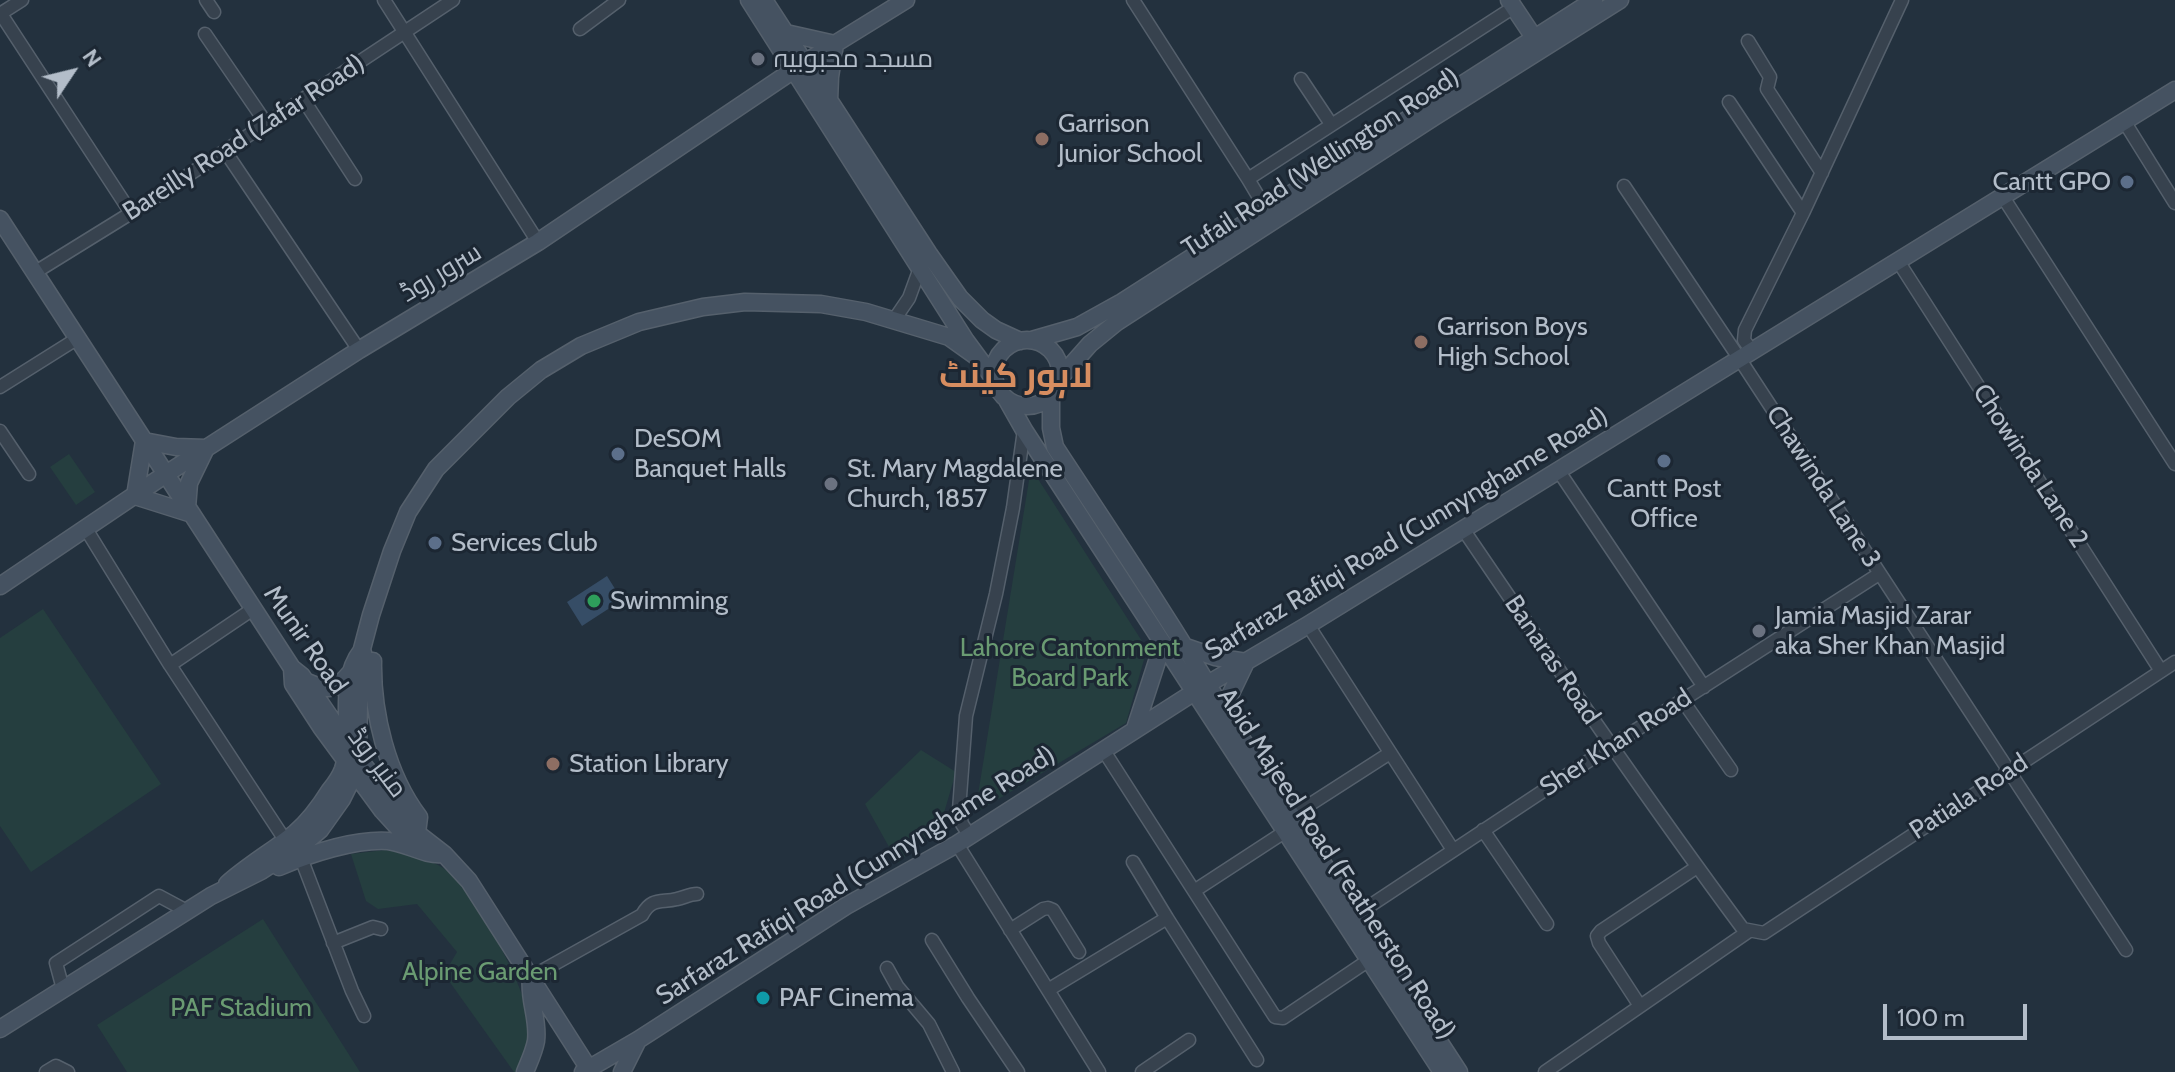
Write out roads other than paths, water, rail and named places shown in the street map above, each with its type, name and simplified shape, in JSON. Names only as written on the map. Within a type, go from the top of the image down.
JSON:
[{"type":"street","points":[[22,0],[0,14],[131,213]]},
{"type":"street","points":[[206,0],[214,12]]},
{"type":"street","points":[[384,0],[538,242]]},
{"type":"street","name":"Bareilly Road (Zafar Road)","points":[[34,273],[131,213],[453,0]]},
{"type":"street","points":[[580,29],[619,0]]},
{"type":"street","points":[[749,0],[781,50],[799,67],[829,101],[960,298],[996,330],[1042,344],[1050,350],[1056,359],[1059,379],[1051,395],[1042,403],[1018,405],[1001,394],[806,90],[799,67],[786,33],[764,0]]},
{"type":"street","name":"سرور روڈ","points":[[0,586],[206,448],[359,350],[538,242],[799,67],[906,0]]},
{"type":"street","points":[[1133,0],[1267,211]]},
{"type":"street","name":"Tufail Road (Wellington Road)","points":[[1026,340],[1070,330],[1098,316],[1594,0]]},
{"type":"street","name":"Tufail Road (Wellington Road)","points":[[1059,379],[1090,344],[1117,322],[1620,0]]},
{"type":"street","points":[[1745,354],[1745,330],[1902,0]]},
{"type":"street","points":[[1248,179],[1512,3],[1535,39]]},
{"type":"street","points":[[786,33],[835,44],[829,101]]},
{"type":"street","points":[[205,34],[266,123]]},
{"type":"street","points":[[1748,41],[1770,77],[1767,89],[1822,173]]},
{"type":"street","points":[[781,50],[768,88],[806,90]]},
{"type":"street","points":[[1301,79],[1331,124]]},
{"type":"street","name":"Sarfaraz Rafiqi Road (Cunnynghame Road)","points":[[588,1071],[834,913],[964,840],[1202,687],[1308,625],[2124,121],[2172,97]]},
{"type":"street","points":[[303,99],[355,179]]},
{"type":"street","points":[[1729,102],[1803,213]]},
{"type":"street","points":[[2124,121],[2175,203]]},
{"type":"street","points":[[225,151],[359,350]]},
{"type":"street","name":"Chawinda Lane 3","points":[[1624,186],[1745,354],[1879,574],[2126,950]]},
{"type":"street","points":[[2003,197],[2175,464]]},
{"type":"street","name":"Munir Road","points":[[0,219],[292,668],[305,681],[347,742],[353,764],[415,831],[444,854],[469,881],[588,1071]]},
{"type":"street","name":"Chowinda Lane 2","points":[[1898,261],[2161,671]]},
{"type":"street","points":[[894,320],[909,298],[920,268]]},
{"type":"street","points":[[347,742],[345,722],[350,673],[362,649],[392,551],[408,512],[436,469],[508,397],[541,370],[581,346],[639,322],[703,307],[778,301],[866,312],[949,337],[977,357]]},
{"type":"street","points":[[0,387],[78,338]]},
{"type":"street","points":[[994,379],[994,366],[999,355],[1008,345],[1026,340]]},
{"type":"street","name":"Abid Majeed Road (Featherston Road)","points":[[1051,395],[1051,428],[1055,447],[1186,647],[1202,687],[1337,897],[1369,960],[1442,1072]]},
{"type":"street","name":"Abid Majeed Road (Featherston Road)","points":[[1007,400],[1163,643],[1223,710],[1289,823]]},
{"type":"street","points":[[1024,430],[1002,565],[966,716],[959,810],[964,840],[1010,930],[1099,1072]]},
{"type":"street","points":[[0,431],[29,474]]},
{"type":"street","points":[[144,441],[206,448],[189,483],[189,511],[135,496],[144,441]]},
{"type":"street","points":[[1558,470],[1704,687]]},
{"type":"street","points":[[86,529],[170,665],[285,840]]},
{"type":"street","name":"Banaras Road","points":[[1463,529],[1697,867],[1743,929],[1749,931]]},
{"type":"street","name":"Sher Khan Road","points":[[1356,915],[1879,574]]},
{"type":"street","points":[[170,665],[253,609]]},
{"type":"street","points":[[371,615],[373,681],[378,712],[397,781],[419,817],[415,831]]},
{"type":"street","points":[[1308,625],[1453,850]]},
{"type":"street","points":[[1135,729],[1163,643]]},
{"type":"street","points":[[1186,647],[1215,657],[1246,662],[1223,710]]},
{"type":"street","points":[[0,1029],[187,911],[220,891],[247,880],[314,836],[342,799],[353,764],[364,657],[362,649]]},
{"type":"street","name":"Patiala Road","points":[[1749,931],[1764,933],[2175,662]]},
{"type":"street","name":"منیر روڈ","points":[[292,668],[293,684],[353,764]]},
{"type":"street","points":[[305,681],[325,689],[334,688],[350,673]]},
{"type":"street","points":[[1683,701],[1731,770]]},
{"type":"street","points":[[1104,751],[1275,1017],[1283,1018],[1369,960]]},
{"type":"street","points":[[1194,891],[1390,753]]},
{"type":"street","points":[[220,891],[312,816],[339,777],[353,764]]},
{"type":"street","points":[[1483,830],[1547,924]]},
{"type":"street","points":[[261,871],[348,846],[389,841],[434,855],[444,854]]},
{"type":"street","points":[[301,858],[364,1016]]},
{"type":"street","points":[[1133,862],[1257,1060]]},
{"type":"street","points":[[1640,1006],[1597,936],[1697,867]]},
{"type":"street","points":[[525,1072],[536,1042],[534,1013],[528,993],[531,977],[642,915],[649,905],[697,894]]},
{"type":"street","points":[[63,989],[56,963],[159,896],[187,911]]},
{"type":"street","name":"Abid Majeed Road (Featherston Road)","points":[[1337,897],[1356,915],[1459,1072]]},
{"type":"street","points":[[1010,930],[1048,908],[1053,910],[1079,952]]},
{"type":"street","points":[[1048,990],[1167,918]]},
{"type":"street","points":[[333,943],[373,927],[381,929]]},
{"type":"street","points":[[1545,1072],[1749,931]]},
{"type":"street","points":[[932,940],[1018,1072]]},
{"type":"street","points":[[887,968],[897,986],[929,1024],[953,1072]]},
{"type":"street","points":[[622,1072],[638,1040]]},
{"type":"street","points":[[1142,1072],[1189,1040]]},
{"type":"street","points":[[46,1072],[56,1066],[68,1072]]},
{"type":"water","name":"Swimming","points":[[607,576],[622,600],[582,626],[567,602]]},
{"type":"place","name":"مسجد محبوبیہ","points":[[758,59]]},
{"type":"place","name":"Garrison Junior School","points":[[1042,139]]},
{"type":"place","name":"Cantt GPO","points":[[2127,182]]},
{"type":"place","name":"Garrison Boys High School","points":[[1421,342]]},
{"type":"place","name":"DeSOM Banquet Halls","points":[[618,454]]},
{"type":"place","name":"Cantt Post Office","points":[[1664,461]]},
{"type":"place","name":"St. Mary Magdalene Church, 1857","points":[[831,484]]},
{"type":"place","name":"Services Club","points":[[435,543]]},
{"type":"place","name":"Swimming","points":[[594,601]]},
{"type":"place","name":"Jamia Masjid Zarar aka Sher Khan Masjid","points":[[1759,631]]},
{"type":"place","name":"Station Library","points":[[553,764]]},
{"type":"place","name":"PAF Cinema","points":[[763,998]]},
{"type":"district","name":"لاہور کینٹ","points":[[1016,377]]},
{"type":"park label","name":"Lahore Cantonment Board Park","points":[[1070,663]]},
{"type":"park label","name":"Alpine Garden","points":[[480,972]]},
{"type":"park label","name":"PAF Stadium","points":[[241,1008]]}]
